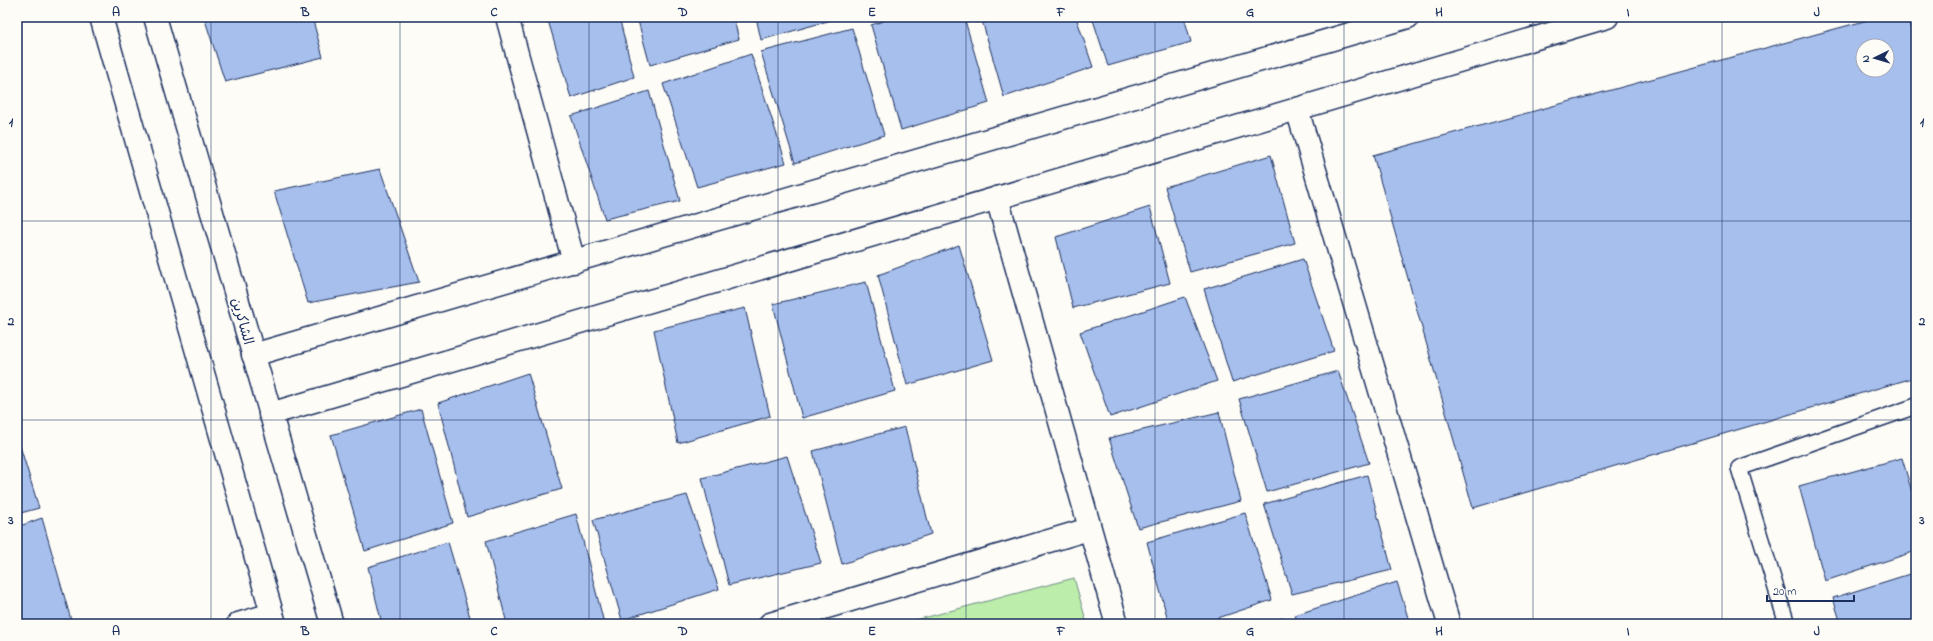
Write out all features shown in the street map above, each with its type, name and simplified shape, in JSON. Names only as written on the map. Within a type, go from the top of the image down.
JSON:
[{"type":"street","points":[[101,17],[274,619],[238,624]]},
{"type":"street","name":"الشاكرين","points":[[155,17],[332,624]]},
{"type":"street","points":[[507,17],[574,262]]},
{"type":"street","points":[[253,355],[1408,17]]},
{"type":"street","points":[[270,414],[1607,17]]},
{"type":"street","points":[[1297,109],[1450,624]]},
{"type":"street","points":[[997,198],[1117,624]]},
{"type":"street","points":[[770,624],[1089,529]]},
{"type":"lane","points":[[1787,624],[1739,468],[1916,406]]},
{"type":"green space","points":[[1074,578],[1087,624],[901,624]]},
{"type":"building","points":[[204,17],[312,17],[323,57],[225,82]]},
{"type":"building","points":[[547,17],[619,17],[634,77],[571,98]]},
{"type":"building","points":[[637,17],[733,17],[739,39],[650,65]]},
{"type":"building","points":[[756,17],[842,17],[761,40]]},
{"type":"building","points":[[895,17],[964,17],[989,103],[901,130],[871,25]]},
{"type":"building","points":[[981,17],[1076,17],[1093,67],[1004,97]]},
{"type":"building","points":[[1092,17],[1184,17],[1191,42],[1108,66]]},
{"type":"building","points":[[1879,17],[1907,17],[1916,46],[1916,377],[1473,508],[1373,155]]},
{"type":"building","points":[[852,28],[884,135],[795,163],[761,52]]},
{"type":"building","points":[[751,54],[786,163],[697,187],[663,84]]},
{"type":"building","points":[[649,91],[680,201],[605,219],[571,116]]},
{"type":"building","points":[[1271,155],[1295,243],[1190,272],[1165,187]]},
{"type":"building","points":[[380,169],[419,282],[308,303],[274,191]]},
{"type":"building","points":[[1150,207],[1170,283],[1073,308],[1056,237]]},
{"type":"building","points":[[959,245],[993,360],[907,385],[878,275]]},
{"type":"building","points":[[1303,259],[1334,351],[1232,382],[1204,289]]},
{"type":"building","points":[[866,282],[895,391],[802,418],[773,304]]},
{"type":"building","points":[[1185,297],[1217,381],[1110,417],[1080,332]]},
{"type":"building","points":[[745,308],[770,416],[678,443],[654,330]]},
{"type":"building","points":[[1338,371],[1369,463],[1267,492],[1239,399]]},
{"type":"building","points":[[528,373],[562,489],[467,517],[438,403]]},
{"type":"building","points":[[421,409],[453,523],[365,551],[331,435]]},
{"type":"building","points":[[1219,412],[1241,501],[1138,528],[1109,438]]},
{"type":"building","points":[[905,427],[931,534],[842,564],[813,451]]},
{"type":"building","points":[[17,436],[39,508],[17,514]]},
{"type":"building","points":[[787,456],[821,563],[729,585],[702,478]]},
{"type":"building","points":[[1902,458],[1916,506],[1916,551],[1825,581],[1799,486]]},
{"type":"building","points":[[1367,475],[1392,570],[1292,594],[1264,504]]},
{"type":"building","points":[[687,495],[719,589],[622,620],[593,520]]},
{"type":"building","points":[[1245,513],[1272,600],[1200,624],[1169,624],[1147,542]]},
{"type":"building","points":[[576,514],[604,623],[507,624],[486,541]]},
{"type":"building","points":[[42,518],[71,620],[61,624],[17,624],[17,527]]},
{"type":"building","points":[[448,542],[472,624],[382,624],[368,567]]},
{"type":"building","points":[[1916,572],[1916,624],[1841,624],[1833,598]]},
{"type":"building","points":[[1397,582],[1410,624],[1298,624],[1295,615]]},
{"type":"building","points":[[1283,618],[1285,624],[1263,624]]}]
